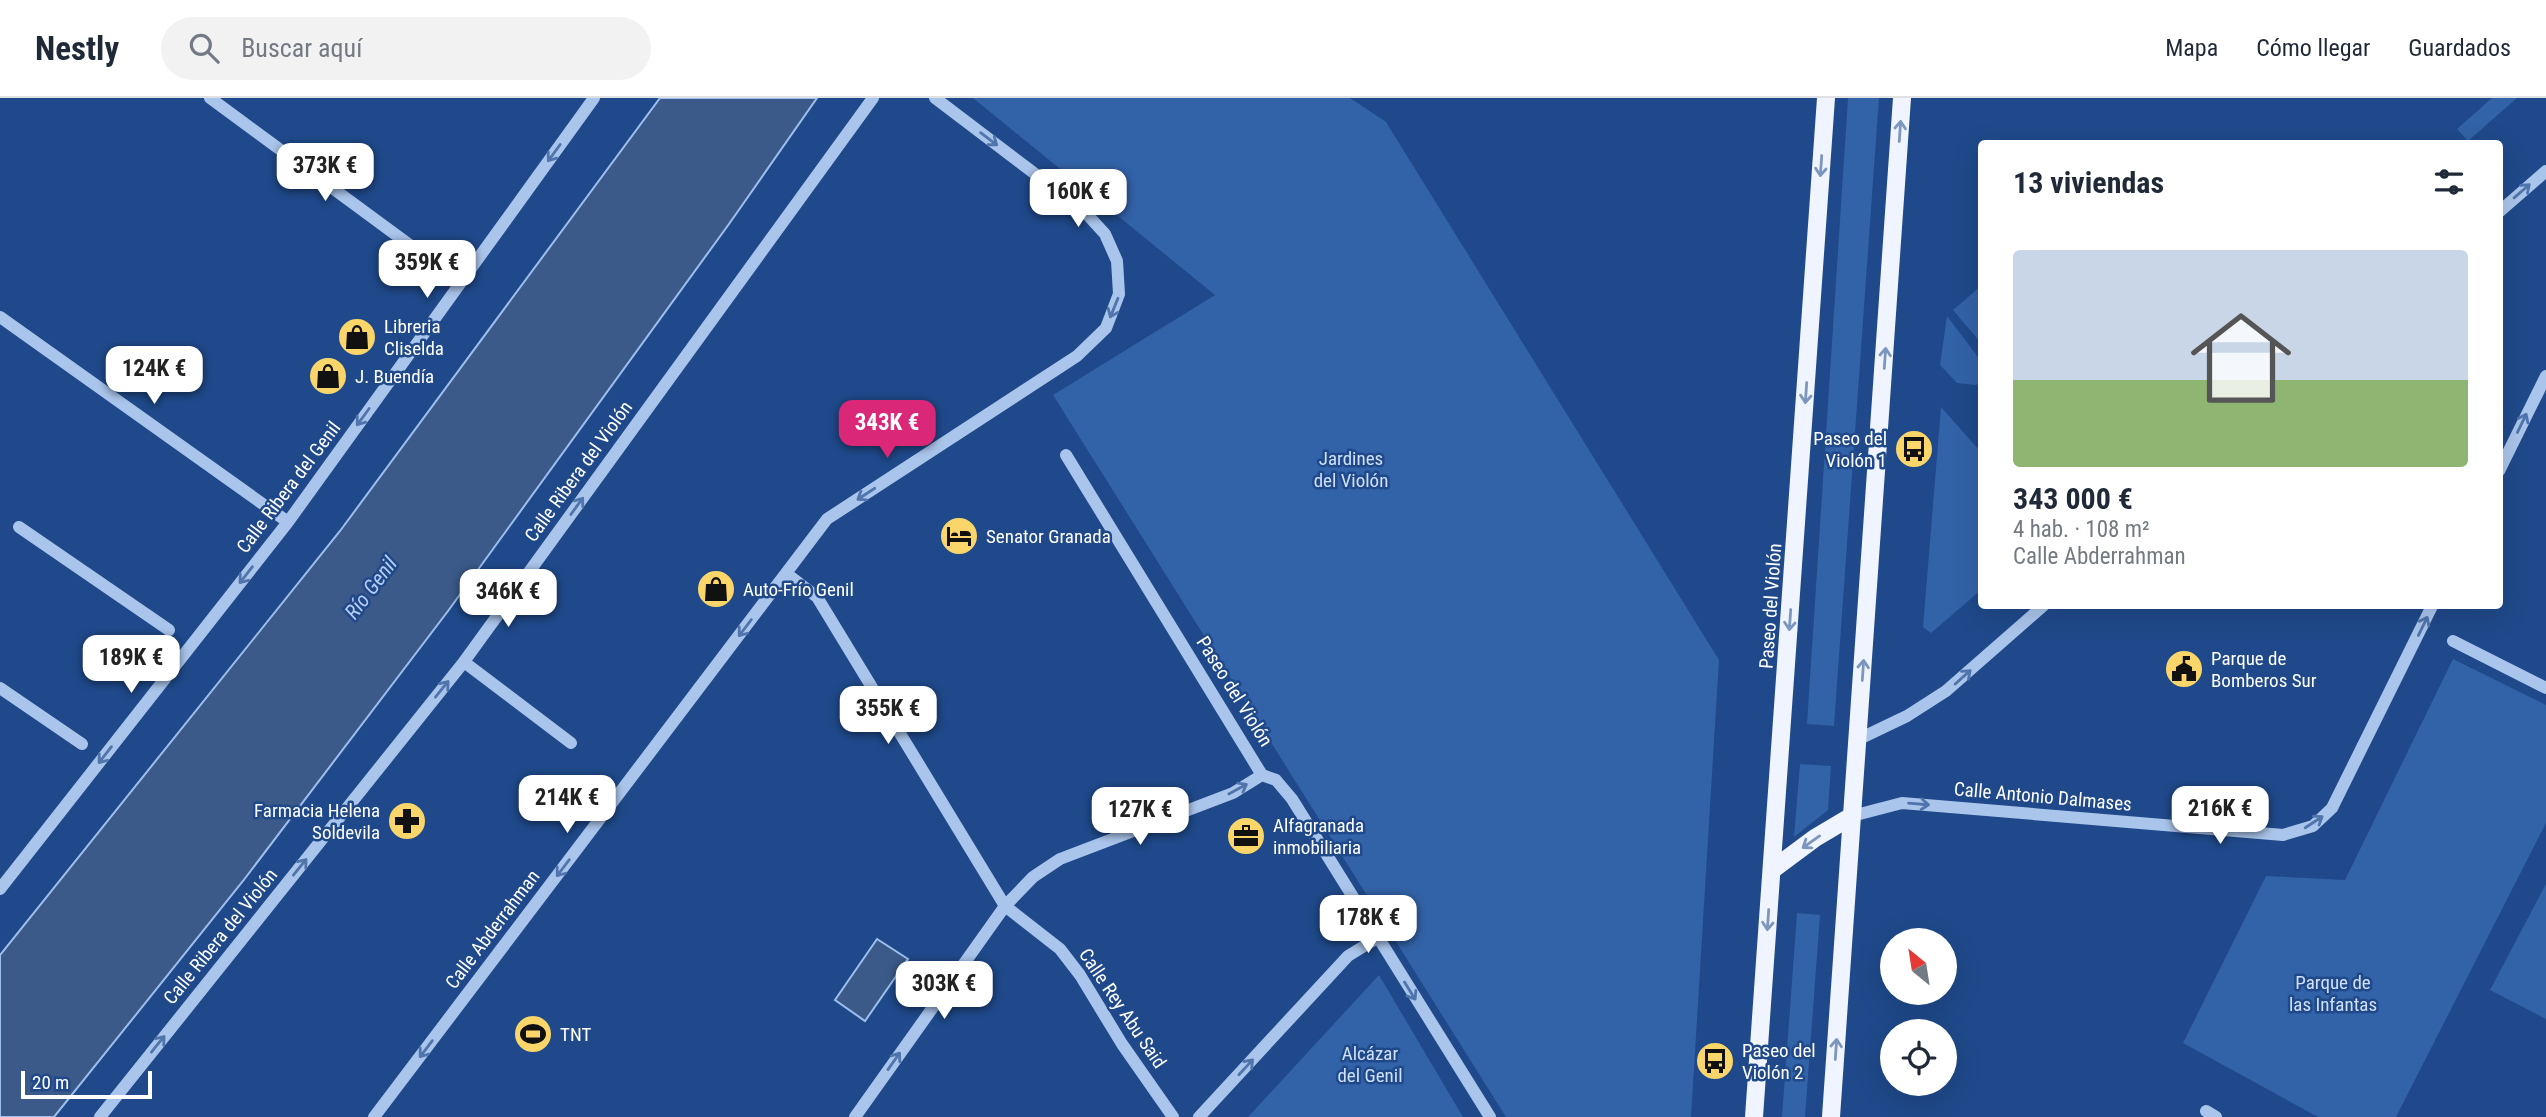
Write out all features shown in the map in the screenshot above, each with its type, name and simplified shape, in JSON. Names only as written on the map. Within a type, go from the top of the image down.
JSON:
[{"type":"main road","name":"Paseo del Violón","points":[[1754,1117],[1826,98]]},
{"type":"main road","points":[[1832,1117],[1902,98]]},
{"type":"main road","points":[[1772,870],[1815,838],[1852,816]]},
{"type":"street","points":[[210,98],[460,282]]},
{"type":"street","name":"Calle Ribera del Genil","points":[[0,889],[288,522],[594,98]]},
{"type":"street","name":"Calle Abderrahman","points":[[374,1117],[827,519],[1077,356],[1106,328],[1119,294],[1117,261],[1105,234],[1084,211],[935,98]]},
{"type":"street","name":"Calle Ribera del Violón","points":[[100,1117],[463,663],[871,101]]},
{"type":"street","points":[[2503,209],[2546,171]]},
{"type":"street","points":[[0,317],[288,522]]},
{"type":"street","points":[[2503,463],[2546,376]]},
{"type":"street","name":"Paseo del Violón","points":[[1066,455],[1262,775],[1276,780],[1292,799],[1490,1117]]},
{"type":"street","points":[[19,527],[169,630]]},
{"type":"street","points":[[786,573],[817,597],[1005,906]]},
{"type":"street","points":[[1859,738],[1907,716],[1946,691],[2040,609]]},
{"type":"street","name":"Calle Antonio Dalmases","points":[[1852,816],[1902,803],[2283,835],[2312,826],[2332,808],[2431,609]]},
{"type":"street","points":[[2453,640],[2546,688]]},
{"type":"street","points":[[468,666],[571,743]]},
{"type":"street","points":[[0,688],[82,744]]},
{"type":"street","points":[[855,1117],[1005,906],[1033,877],[1060,859],[1233,793],[1262,775]]},
{"type":"street","name":"Calle Rey Abu Said","points":[[1005,906],[1060,949],[1173,1117]]},
{"type":"street","points":[[1199,1117],[1348,956],[1377,938]]},
{"type":"green space","name":"Jardines del Violón","points":[[973,98],[1350,98],[1386,122],[1719,660],[1691,1117],[1506,1117],[1053,395],[1215,295]]},
{"type":"green space","points":[[1848,98],[1879,98],[1834,726],[1807,724]]},
{"type":"green space","points":[[2492,98],[2517,98],[2469,140],[2457,129]]},
{"type":"green space","points":[[1978,289],[1978,339],[1953,310]]},
{"type":"green space","points":[[1947,316],[1978,357],[1978,384],[1957,383],[1940,365]]},
{"type":"green space","points":[[1941,407],[1978,449],[1978,593],[1931,633],[1923,627]]},
{"type":"green space","name":"Parque de las Infantas","points":[[2453,659],[2546,705],[2546,823],[2396,1117],[2318,1117],[2183,1043],[2266,876],[2345,880]]},
{"type":"green space","points":[[1800,764],[1831,766],[1828,810],[1794,837]]},
{"type":"green space","points":[[2546,884],[2546,1019],[2490,990]]},
{"type":"green space","points":[[1797,913],[1820,915],[1805,1117],[1782,1117]]},
{"type":"green space","name":"Alcázar del Genil","points":[[1379,975],[1463,1117],[1248,1117]]},
{"type":"water","name":"Río Genil","points":[[660,98],[817,98],[729,224],[448,611],[243,881],[54,1117],[0,1117],[0,955],[340,531]]},
{"type":"water","points":[[877,939],[908,959],[865,1021],[835,1000]]},
{"type":"place","name":"Libreria Cliselda","points":[[357,337]]},
{"type":"place","name":"J. Buendía","points":[[328,376]]},
{"type":"place","name":"Paseo del Violón 1","points":[[1914,449]]},
{"type":"place","name":"Senator Granada","points":[[959,536]]},
{"type":"place","name":"Auto-Frío Genil","points":[[716,589]]},
{"type":"place","name":"Parque de Bomberos Sur","points":[[2184,669]]},
{"type":"place","name":"Farmacia Helena Soldevila","points":[[407,821]]},
{"type":"place","name":"Alfagranada inmobiliaria","points":[[1246,836]]},
{"type":"place","name":"TNT","points":[[533,1034]]},
{"type":"place","name":"Paseo del Violón 2","points":[[1715,1061]]}]
